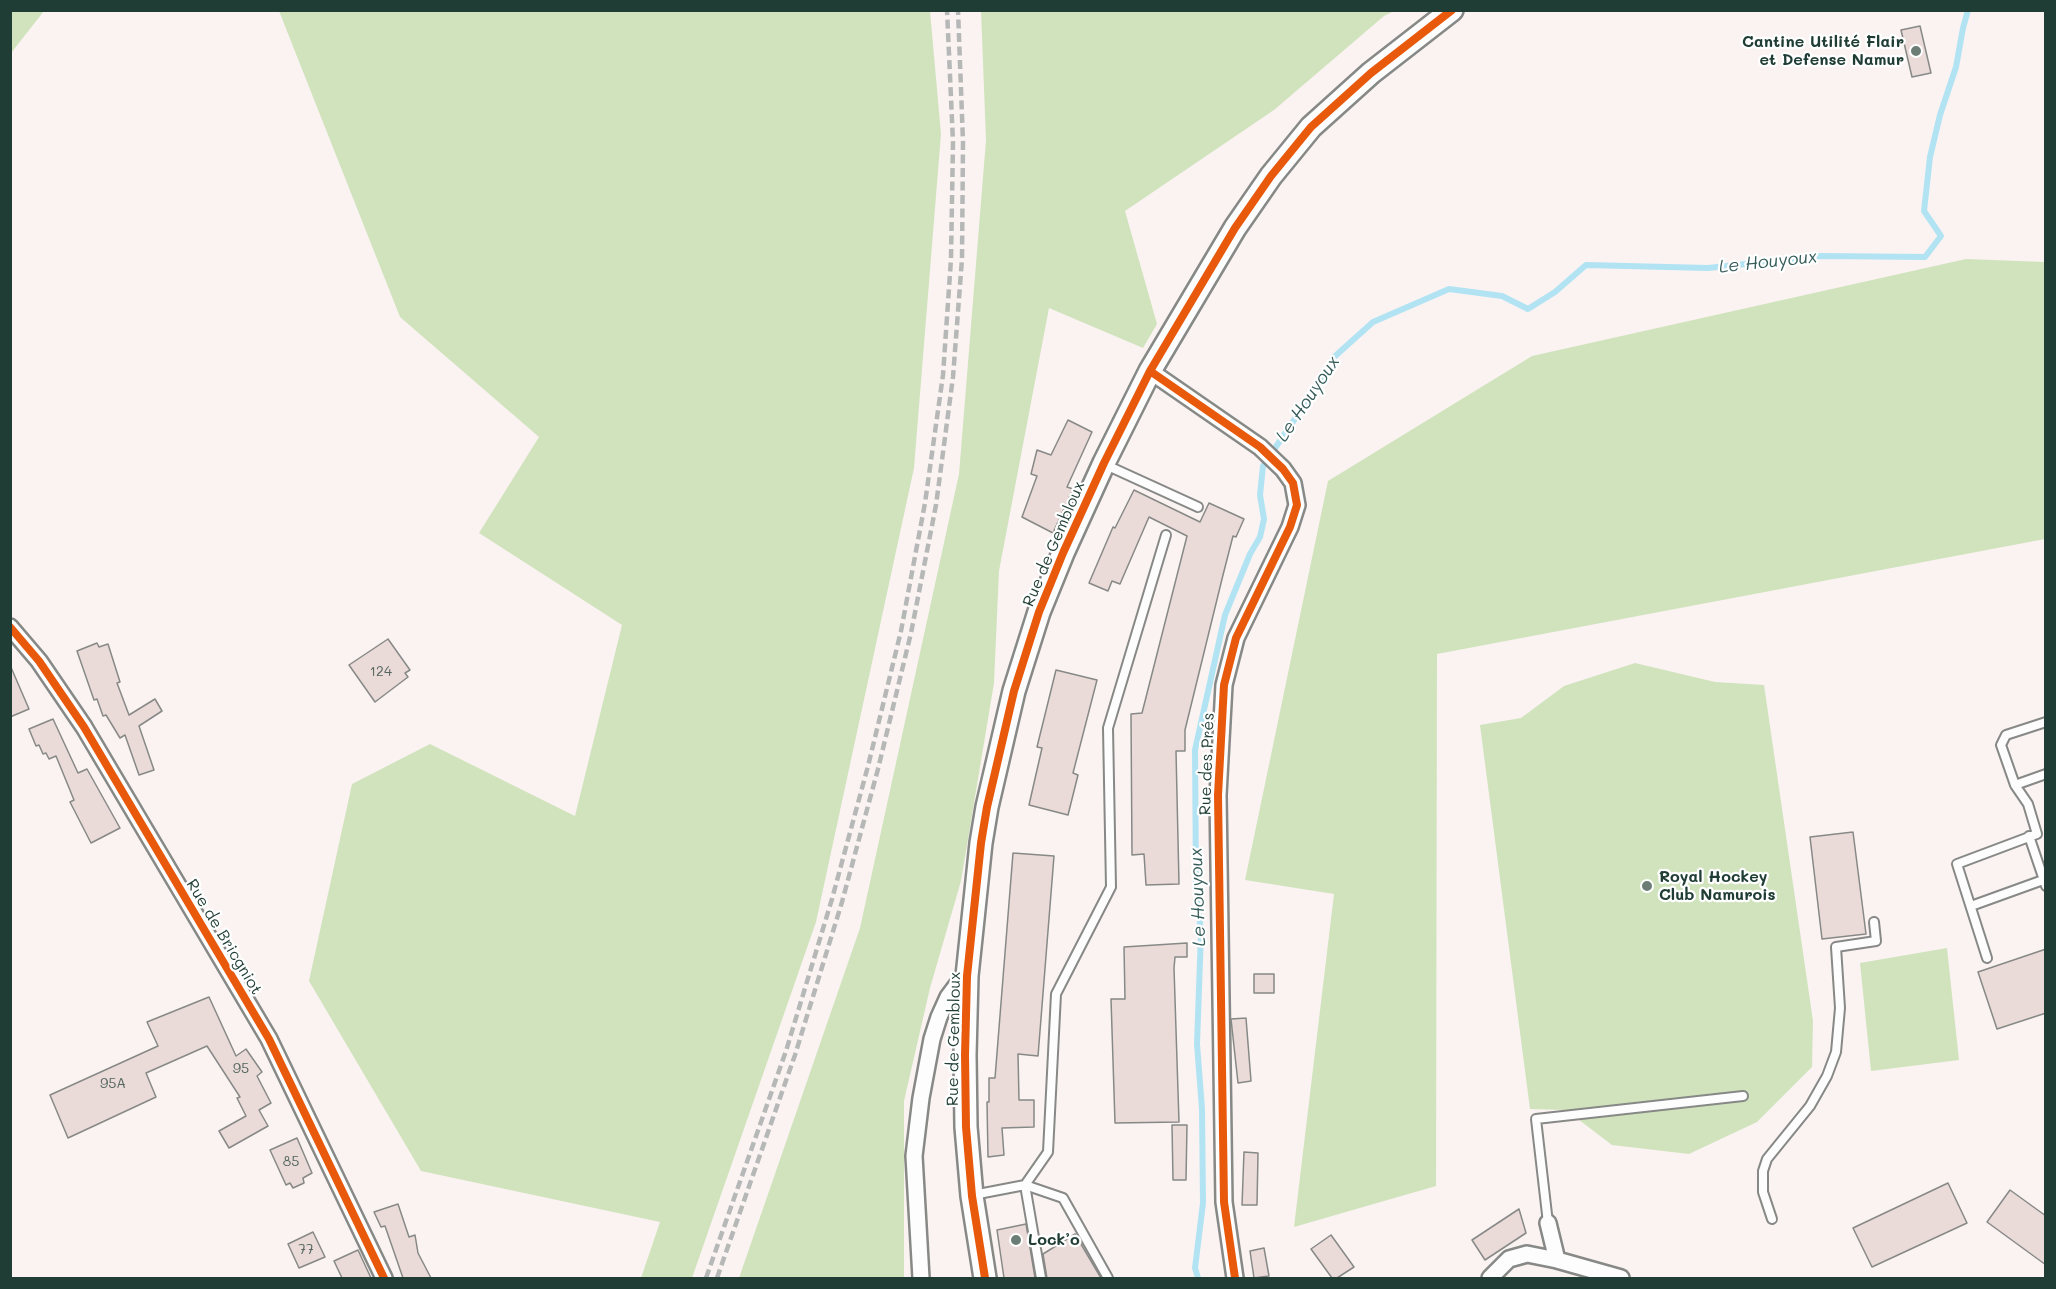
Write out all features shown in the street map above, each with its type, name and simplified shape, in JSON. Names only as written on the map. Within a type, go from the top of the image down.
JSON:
[{"type":"main road","name":"Rue de Gembloux","points":[[985,1278],[972,1196],[966,1127],[967,976],[981,843],[990,789],[1006,721],[1043,602],[1104,463],[1150,371],[1235,228],[1271,176],[1311,128],[1371,73],[1452,10]]},
{"type":"street","name":"Rue des Prés","points":[[1150,371],[1260,447],[1283,469],[1293,483],[1297,505],[1290,527],[1236,638],[1224,685],[1218,795],[1224,1202],[1235,1278]]},
{"type":"street","name":"Rue de Bricgniot","points":[[10,627],[39,661],[84,727],[269,1039],[384,1278]]},
{"type":"street","points":[[921,1278],[914,1156],[921,1098],[932,1039],[939,1017],[948,997],[967,976]]},
{"type":"street","points":[[1548,1223],[1557,1260]]},
{"type":"street","points":[[1490,1278],[1509,1259],[1527,1254],[1621,1278]]},
{"type":"lane","points":[[1104,463],[1198,507]]},
{"type":"lane","points":[[1041,1278],[1025,1185],[1048,1152],[1056,994],[1111,887],[1108,728],[1166,535]]},
{"type":"lane","points":[[1971,906],[2044,883],[2037,834],[2028,804],[2015,785],[2001,745],[2006,735],[2046,722]]},
{"type":"lane","points":[[2015,785],[2046,774]]},
{"type":"lane","points":[[1987,958],[1958,864],[2037,834]]},
{"type":"lane","points":[[1772,1219],[1763,1192],[1763,1171],[1767,1159],[1810,1106],[1827,1076],[1836,1052],[1840,1008],[1836,947],[1876,942],[1874,922]]},
{"type":"lane","points":[[1548,1223],[1536,1119],[1743,1096]]},
{"type":"lane","points":[[972,1196],[1025,1185],[1063,1198],[1108,1278]]},
{"type":"green space","points":[[10,11],[44,11],[11,53]]},
{"type":"green space","points":[[279,11],[930,11],[941,134],[914,468],[816,922],[692,1278],[641,1278],[660,1222],[421,1171],[309,981],[352,784],[430,744],[575,816],[622,625],[479,533],[539,437],[400,317]]},
{"type":"green space","points":[[981,11],[1394,11],[1384,16],[1274,110],[1125,211],[1157,324],[1143,348],[1049,308],[999,571],[994,683],[961,881],[930,988],[904,1101],[904,1278],[739,1278],[860,928],[959,474],[986,140]]},
{"type":"green space","points":[[1966,259],[2045,262],[2045,539],[1437,654],[1436,1186],[1294,1227],[1334,894],[1245,880],[1328,481],[1532,356]]},
{"type":"green space","name":"Royal Hockey Club Namurois","points":[[1635,663],[1715,682],[1764,685],[1813,1021],[1812,1067],[1757,1122],[1689,1154],[1612,1145],[1566,1110],[1530,1109],[1480,725],[1521,718],[1564,686]]},
{"type":"green space","points":[[1947,948],[1959,1060],[1871,1071],[1860,963]]},
{"type":"building","name":"Cantine Utilité Flair et Defense Namur","points":[[1920,26],[1931,73],[1912,77],[1901,30]]},
{"type":"building","points":[[1068,420],[1092,432],[1067,487],[1073,489],[1053,533],[1022,517],[1037,476],[1031,474],[1037,450],[1051,455]]},
{"type":"building","points":[[1134,490],[1200,522],[1209,503],[1244,519],[1236,537],[1233,536],[1223,575],[1185,730],[1185,751],[1176,751],[1179,884],[1146,885],[1144,854],[1132,855],[1131,714],[1142,713],[1187,536],[1149,517],[1120,584],[1112,581],[1108,591],[1089,583],[1113,527],[1115,528]]},
{"type":"building","points":[[388,639],[410,670],[405,673],[408,677],[375,702],[349,665]]},
{"type":"building","points":[[97,643],[99,647],[108,644],[120,682],[117,683],[129,715],[155,699],[162,711],[139,726],[154,770],[139,775],[125,735],[120,738],[106,715],[103,716],[97,699],[94,700],[77,651]]},
{"type":"building","points":[[10,665],[29,709],[10,717]]},
{"type":"building","points":[[1056,670],[1097,680],[1073,773],[1078,775],[1068,815],[1029,805],[1042,748],[1037,747]]},
{"type":"building","points":[[53,719],[78,773],[87,769],[120,828],[91,843],[70,802],[74,800],[56,756],[49,759],[46,753],[43,754],[39,745],[36,746],[29,729]]},
{"type":"building","points":[[1853,832],[1866,934],[1822,939],[1810,837]]},
{"type":"building","points":[[1013,853],[1054,856],[1038,1056],[1018,1054],[1019,1100],[1034,1100],[1034,1127],[1002,1128],[1004,1155],[988,1157],[987,1102],[989,1102],[989,1078],[995,1078]]},
{"type":"building","points":[[1187,943],[1187,957],[1175,957],[1174,968],[1179,1122],[1115,1123],[1111,999],[1125,999],[1124,947]]},
{"type":"building","points":[[2046,949],[2046,1013],[1997,1029],[1978,972]]},
{"type":"building","points":[[1254,974],[1274,974],[1274,993],[1254,993]]},
{"type":"building","points":[[209,997],[236,1056],[246,1049],[262,1072],[257,1076],[271,1103],[259,1110],[268,1126],[229,1148],[219,1131],[246,1116],[237,1098],[240,1097],[207,1046],[146,1073],[156,1097],[68,1138],[50,1095],[158,1046],[147,1022]]},
{"type":"building","points":[[1246,1018],[1251,1081],[1238,1083],[1231,1019]]},
{"type":"building","points":[[1172,1125],[1187,1125],[1186,1180],[1173,1180]]},
{"type":"building","points":[[297,1138],[312,1173],[303,1178],[304,1183],[293,1188],[290,1183],[286,1185],[270,1150]]},
{"type":"building","points":[[1244,1152],[1258,1153],[1257,1205],[1242,1205]]},
{"type":"building","points":[[1948,1183],[1967,1223],[1872,1267],[1853,1228]]},
{"type":"building","points":[[2010,1190],[2046,1216],[2046,1265],[1987,1222]]},
{"type":"building","points":[[398,1204],[409,1237],[415,1235],[418,1253],[431,1278],[403,1278],[385,1226],[381,1227],[374,1212]]},
{"type":"building","points":[[1519,1209],[1526,1233],[1485,1260],[1472,1240]]},
{"type":"building","points":[[1026,1224],[1035,1278],[1004,1278],[997,1230]]},
{"type":"building","points":[[313,1232],[325,1257],[299,1268],[288,1244]]},
{"type":"building","points":[[1075,1234],[1101,1278],[1047,1278],[1043,1254]]},
{"type":"building","points":[[1331,1235],[1354,1267],[1337,1278],[1332,1278],[1311,1249]]},
{"type":"building","points":[[1264,1248],[1269,1276],[1254,1278],[1250,1251]]},
{"type":"building","points":[[358,1250],[371,1278],[342,1278],[334,1261]]},
{"type":"waterway","name":"Le Houyoux","points":[[1198,1278],[1195,1268],[1203,1203],[1202,1109],[1197,1044],[1201,933],[1196,884],[1195,750],[1225,615],[1250,554],[1260,537],[1264,519],[1260,495],[1263,466],[1321,380],[1333,358],[1373,322],[1449,289],[1502,296],[1528,309],[1555,292],[1586,265],[1708,268],[1821,256],[1925,257],[1941,236],[1924,211],[1930,157],[1940,115],[1956,67],[1968,10]]},
{"type":"railway","points":[[706,1278],[786,1051],[832,899],[901,631],[925,503],[943,375],[951,259],[953,142],[947,10]]},
{"type":"railway","points":[[717,1278],[795,1055],[842,902],[878,769],[911,633],[936,505],[953,377],[962,259],[963,142],[958,10]]},
{"type":"cycle path","points":[[985,1278],[972,1196],[966,1127],[967,976],[987,807],[1014,691],[1039,612],[1104,463],[1150,371],[1235,228],[1271,176],[1311,127],[1371,73],[1452,10]]},
{"type":"cycle path","points":[[1150,371],[1260,447],[1283,469],[1293,483],[1297,505],[1290,527],[1236,638],[1224,685],[1218,795],[1224,1202],[1235,1278]]},
{"type":"cycle path","points":[[10,627],[39,661],[84,727],[269,1039],[384,1278]]},
{"type":"place","name":"Cantine Utilité Flair et Defense Namur","points":[[1916,51]]},
{"type":"place","name":"Royal Hockey Club Namurois","points":[[1647,886]]},
{"type":"place","name":"Lock’o","points":[[1016,1240]]}]
